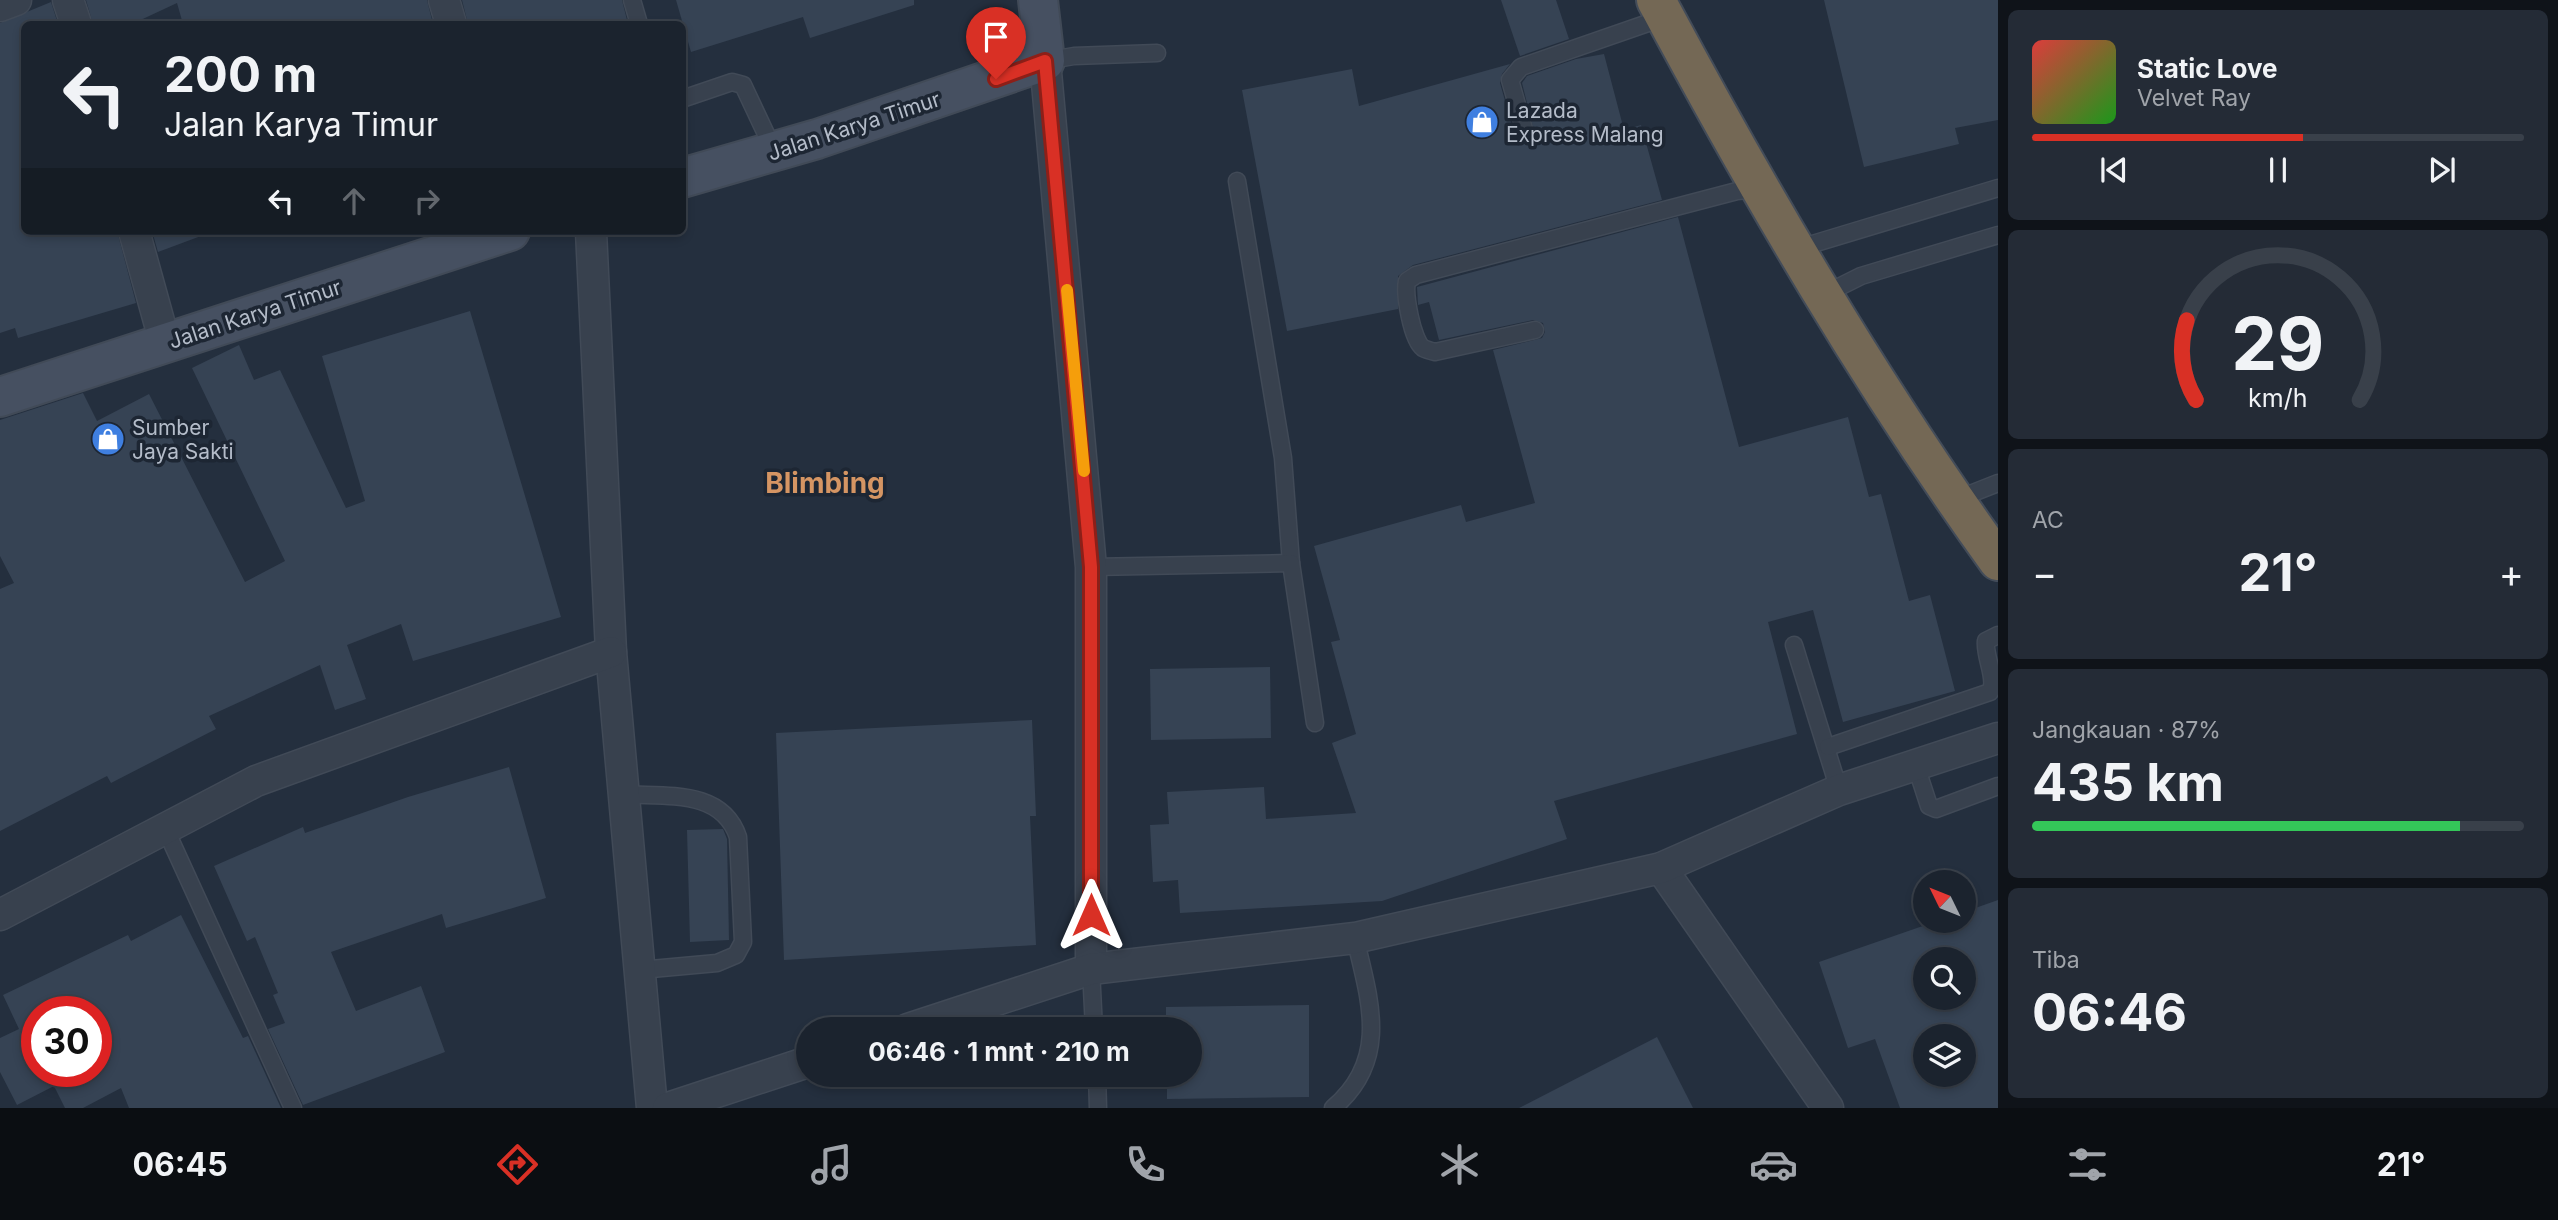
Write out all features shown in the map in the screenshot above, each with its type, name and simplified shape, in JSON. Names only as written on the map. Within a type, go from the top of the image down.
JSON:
[{"type":"highway","points":[[1662,11],[1759,189],[1823,295],[1955,500],[1998,561]]},
{"type":"street","points":[[0,6],[16,0]]},
{"type":"street","points":[[68,0],[74,21]]},
{"type":"street","points":[[443,0],[450,21]]},
{"type":"street","points":[[1038,0],[1091,567],[1091,969]]},
{"type":"street","name":"Jalan Karya Timur","points":[[686,177],[774,152],[1045,61]]},
{"type":"street","points":[[135,235],[164,343]]},
{"type":"street","name":"Jalan Karya Timur","points":[[0,397],[497,235]]},
{"type":"street","points":[[592,235],[611,652],[652,1108]]},
{"type":"street","points":[[0,915],[256,781],[611,652]]},
{"type":"street","points":[[945,1017],[1091,969],[1355,937],[1661,868],[1839,790],[1998,738]]},
{"type":"street","points":[[1661,868],[1828,1108]]},
{"type":"street","points":[[668,1108],[796,1066]]},
{"type":"lane","points":[[632,0],[638,21]]},
{"type":"lane","points":[[1524,129],[1510,80],[1521,67],[1651,22],[1662,11]]},
{"type":"lane","points":[[1045,61],[1074,56],[1157,54]]},
{"type":"lane","points":[[686,98],[732,82],[743,85],[774,152]]},
{"type":"lane","points":[[1237,181],[1283,458],[1291,564],[1315,723]]},
{"type":"lane","points":[[1796,249],[1998,188]]},
{"type":"lane","points":[[1535,330],[1435,352],[1422,348],[1416,337],[1405,291],[1407,281],[1416,275],[1737,191],[1759,189]]},
{"type":"lane","points":[[1823,295],[1861,276],[1998,236]]},
{"type":"lane","points":[[1955,500],[1998,483]]},
{"type":"lane","points":[[1091,567],[1291,564]]},
{"type":"lane","points":[[1828,747],[1990,692],[1994,680],[1985,654],[1986,641],[1998,635]]},
{"type":"lane","points":[[1794,645],[1828,747],[1839,790]]},
{"type":"lane","points":[[1915,763],[1923,793],[1929,806],[1936,809],[1998,786]]},
{"type":"lane","points":[[624,794],[709,802],[733,821],[738,837],[743,942],[736,956],[717,963],[640,970]]},
{"type":"lane","points":[[165,828],[293,1108]]},
{"type":"lane","points":[[1333,1108],[1345,1098],[1366,1065],[1372,1043],[1366,986],[1355,937]]},
{"type":"lane","points":[[1091,969],[1093,1017]]},
{"type":"lane","points":[[1097,1087],[1098,1108]]},
{"type":"building","points":[[86,0],[427,0],[432,21],[182,21],[177,3],[138,21],[92,21]]},
{"type":"building","points":[[462,0],[622,0],[627,21],[467,21]]},
{"type":"building","points":[[676,0],[914,0],[914,5],[810,38],[803,17],[691,52],[686,35],[686,21],[682,21]]},
{"type":"building","points":[[1501,0],[1556,0],[1569,39],[1520,56]]},
{"type":"building","points":[[1824,0],[1998,0],[1998,120],[1955,128],[1959,144],[1864,167]]},
{"type":"building","points":[[51,2],[57,21],[21,21],[21,235],[118,235],[136,303],[18,338],[15,328],[0,333],[0,23]]},
{"type":"building","points":[[1604,54],[1624,130],[1641,125],[1662,200],[1413,265],[1398,276],[1398,309],[1287,331],[1242,90],[1352,69],[1359,106],[1510,64],[1502,74],[1500,83],[1514,133],[1526,139],[1534,131],[1522,83],[1527,76],[1576,59]]},
{"type":"building","points":[[1678,217],[1739,447],[1848,417],[1869,497],[1881,494],[1909,601],[1930,595],[1955,691],[1843,722],[1813,610],[1768,622],[1797,734],[1554,801],[1567,839],[1382,901],[1180,913],[1178,880],[1153,882],[1150,825],[1169,824],[1167,792],[1264,787],[1266,819],[1356,813],[1332,743],[1356,734],[1331,642],[1340,640],[1314,546],[1461,505],[1466,522],[1535,503],[1493,350],[1542,338],[1545,332],[1543,323],[1533,320],[1439,340],[1429,302],[1418,305],[1417,287]]},
{"type":"building","points":[[153,235],[204,235],[158,252]]},
{"type":"building","points":[[470,311],[561,617],[413,661],[401,624],[347,645],[366,699],[335,710],[320,665],[209,716],[216,729],[111,783],[107,776],[0,831],[0,589],[14,583],[0,556],[0,420],[83,393],[97,421],[149,394],[245,582],[285,561],[192,368],[239,345],[254,380],[280,370],[346,508],[365,501],[322,356]]},
{"type":"building","points":[[1270,667],[1271,738],[1151,740],[1150,669]]},
{"type":"building","points":[[1032,720],[1036,816],[1030,816],[1036,945],[784,960],[776,733]]},
{"type":"building","points":[[509,767],[546,898],[446,928],[442,914],[331,952],[356,1011],[421,986],[445,1052],[303,1105],[268,1029],[285,1023],[273,995],[278,993],[255,937],[247,941],[214,866],[303,827],[305,833],[408,797]]},
{"type":"building","points":[[723,829],[727,839],[729,940],[690,942],[687,830]]},
{"type":"building","points":[[1998,900],[1998,1108],[1900,1108],[1875,1039],[1848,1048],[1819,962],[1913,929],[1913,933],[1976,933],[1976,908]]},
{"type":"building","points":[[181,915],[243,1038],[248,1036],[281,1108],[129,1108],[121,1088],[83,1108],[65,1108],[54,1087],[112,1087],[112,996],[21,996],[21,1087],[52,1087],[17,1105],[0,1072],[0,1038],[19,1029],[3,995],[128,935],[131,941]]},
{"type":"building","points":[[1309,1005],[1309,1097],[1167,1099],[1167,1087],[1202,1087],[1202,1017],[1166,1017],[1166,1007]]},
{"type":"building","points":[[1657,1037],[1693,1108],[1519,1108]]},
{"type":"slow traffic","points":[[1067,290],[1084,471]]},
{"type":"place","name":"Lazada Express Malang","points":[[1482,122]]},
{"type":"place","name":"Sumber Jaya Sakti","points":[[108,439]]},
{"type":"district","name":"Blimbing","points":[[825,483]]},
{"type":"route","points":[[996,79],[1045,61],[1079,408],[1091,567],[1091,915]]}]
